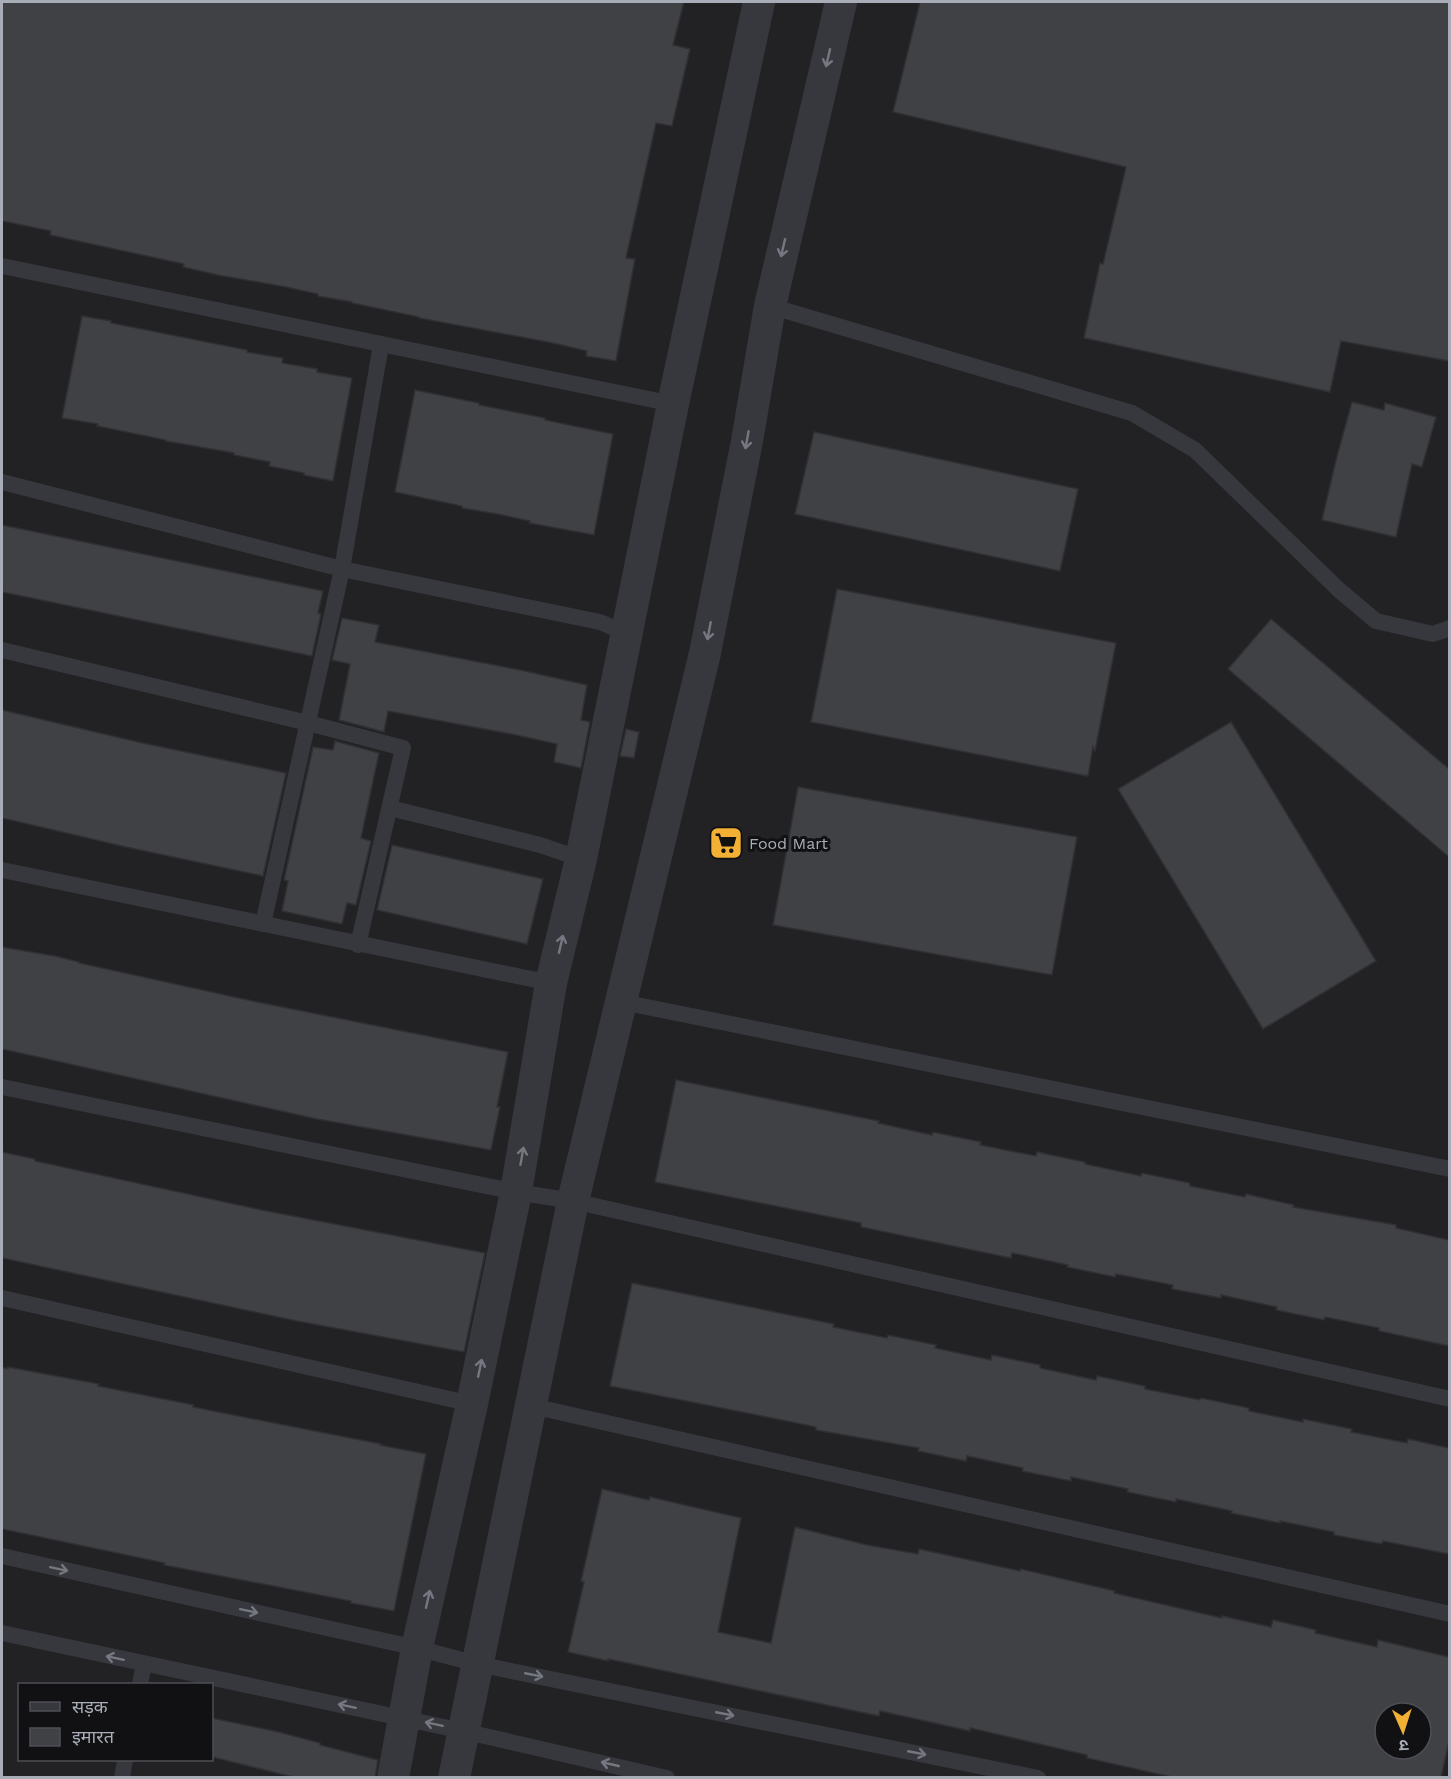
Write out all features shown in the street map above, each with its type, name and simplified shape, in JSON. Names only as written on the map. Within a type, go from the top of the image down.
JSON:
[{"type":"street","points":[[393,1778],[417,1648],[472,1404],[516,1192],[551,983],[581,858],[759,2]]},
{"type":"street","points":[[454,1778],[573,1202],[705,653],[747,441],[770,306],[841,2]]},
{"type":"lane","points":[[2,266],[674,404]]},
{"type":"lane","points":[[770,306],[1132,412],[1195,450],[1339,590],[1376,621],[1433,634],[1449,628]]},
{"type":"lane","points":[[263,924],[342,569],[381,345]]},
{"type":"lane","points":[[2,482],[342,569],[600,622],[628,634]]},
{"type":"lane","points":[[2,650],[403,748],[358,945]]},
{"type":"lane","points":[[390,808],[540,845],[581,858]]},
{"type":"lane","points":[[2,870],[551,983]]},
{"type":"lane","points":[[622,1002],[1449,1169]]},
{"type":"lane","points":[[2,1087],[573,1202],[1449,1399]]},
{"type":"lane","points":[[2,1298],[472,1404]]},
{"type":"lane","points":[[532,1406],[1449,1614]]},
{"type":"lane","points":[[2,1556],[417,1648],[477,1664],[1038,1778]]},
{"type":"lane","points":[[2,1634],[404,1718],[667,1778]]},
{"type":"lane","points":[[140,1683],[144,1664]]},
{"type":"lane","points":[[122,1778],[126,1761]]},
{"type":"shaded area","name":"Food Mart","points":[[2,2],[1449,2],[1449,1777],[2,1778]]},
{"type":"building","points":[[2,2],[684,2],[673,45],[690,49],[672,126],[656,123],[626,258],[635,259],[616,361],[586,356],[587,351],[553,343],[419,318],[286,287],[218,275],[183,267],[184,264],[50,235],[51,231],[2,221]]},
{"type":"building","points":[[920,2],[1449,2],[1449,361],[1341,341],[1330,392],[1084,338],[1100,263],[1103,264],[1126,167],[893,112]]},
{"type":"building","points":[[82,316],[283,358],[282,363],[352,378],[333,481],[269,466],[270,462],[234,455],[234,453],[166,441],[97,426],[98,424],[62,418]]},
{"type":"building","points":[[415,390],[613,434],[594,535],[529,523],[530,521],[395,492]]},
{"type":"building","points":[[1352,402],[1384,410],[1385,403],[1436,417],[1422,467],[1412,464],[1396,537],[1322,520]]},
{"type":"building","points":[[814,432],[1078,489],[1060,571],[795,514]]},
{"type":"building","points":[[2,525],[323,591],[318,613],[321,614],[312,656],[2,592]]},
{"type":"building","points":[[837,589],[1116,643],[1088,776],[811,722]]},
{"type":"building","points":[[342,618],[379,625],[375,642],[587,685],[581,720],[590,722],[581,768],[554,762],[557,744],[516,735],[388,711],[384,732],[339,720],[350,664],[332,660]]},
{"type":"building","points":[[1271,619],[1449,769],[1449,857],[1228,669]]},
{"type":"building","points":[[2,710],[286,773],[263,876],[2,818]]},
{"type":"building","points":[[1231,722],[1376,961],[1263,1029],[1118,789]]},
{"type":"building","points":[[626,729],[639,732],[634,758],[620,756]]},
{"type":"building","points":[[335,741],[379,753],[361,838],[371,841],[356,905],[347,903],[342,924],[282,911],[288,881],[284,880],[313,747],[333,750]]},
{"type":"building","points":[[798,787],[1077,837],[1052,975],[773,925]]},
{"type":"building","points":[[392,845],[543,879],[527,944],[377,910]]},
{"type":"building","points":[[2,947],[55,956],[257,1002],[508,1052],[491,1150],[317,1119],[2,1049]]},
{"type":"building","points":[[676,1080],[879,1121],[878,1123],[932,1135],[933,1132],[981,1142],[980,1145],[1036,1156],[1037,1152],[1141,1176],[1142,1173],[1190,1183],[1190,1186],[1245,1197],[1246,1194],[1294,1205],[1293,1207],[1396,1225],[1396,1228],[1449,1240],[1449,1346],[1379,1331],[1379,1328],[1276,1310],[1277,1307],[1221,1295],[1221,1298],[1172,1289],[1173,1285],[1116,1274],[1115,1277],[1012,1253],[1011,1258],[861,1227],[861,1223],[655,1182]]},
{"type":"building","points":[[2,1152],[262,1210],[485,1253],[464,1352],[297,1321],[2,1258]]},
{"type":"building","points":[[632,1283],[834,1324],[833,1327],[936,1345],[935,1348],[991,1360],[992,1355],[1096,1380],[1097,1376],[1145,1386],[1145,1389],[1249,1408],[1249,1411],[1352,1429],[1351,1432],[1407,1443],[1408,1439],[1449,1448],[1449,1554],[1383,1541],[1382,1544],[1334,1535],[1334,1532],[1231,1513],[1232,1511],[1176,1499],[1176,1502],[1127,1492],[1128,1489],[1071,1477],[1071,1481],[967,1456],[966,1461],[918,1451],[919,1448],[816,1430],[816,1427],[610,1386]]},
{"type":"building","points":[[2,1367],[99,1384],[98,1386],[194,1405],[193,1407],[426,1454],[394,1611],[164,1565],[165,1563],[2,1529]]},
{"type":"building","points":[[602,1489],[649,1500],[650,1497],[741,1518],[718,1632],[771,1643],[795,1527],[867,1545],[918,1554],[919,1549],[1020,1571],[1021,1569],[1222,1618],[1222,1616],[1271,1627],[1273,1620],[1316,1630],[1315,1633],[1377,1647],[1378,1640],[1449,1657],[1449,1741],[1441,1778],[1176,1778],[970,1728],[970,1731],[880,1711],[879,1716],[568,1652],[584,1582],[581,1581]]},
{"type":"building","points":[[213,1718],[279,1732],[378,1760],[375,1778],[297,1778],[213,1757]]},
{"type":"place","name":"Food Mart","points":[[726,843]]}]
